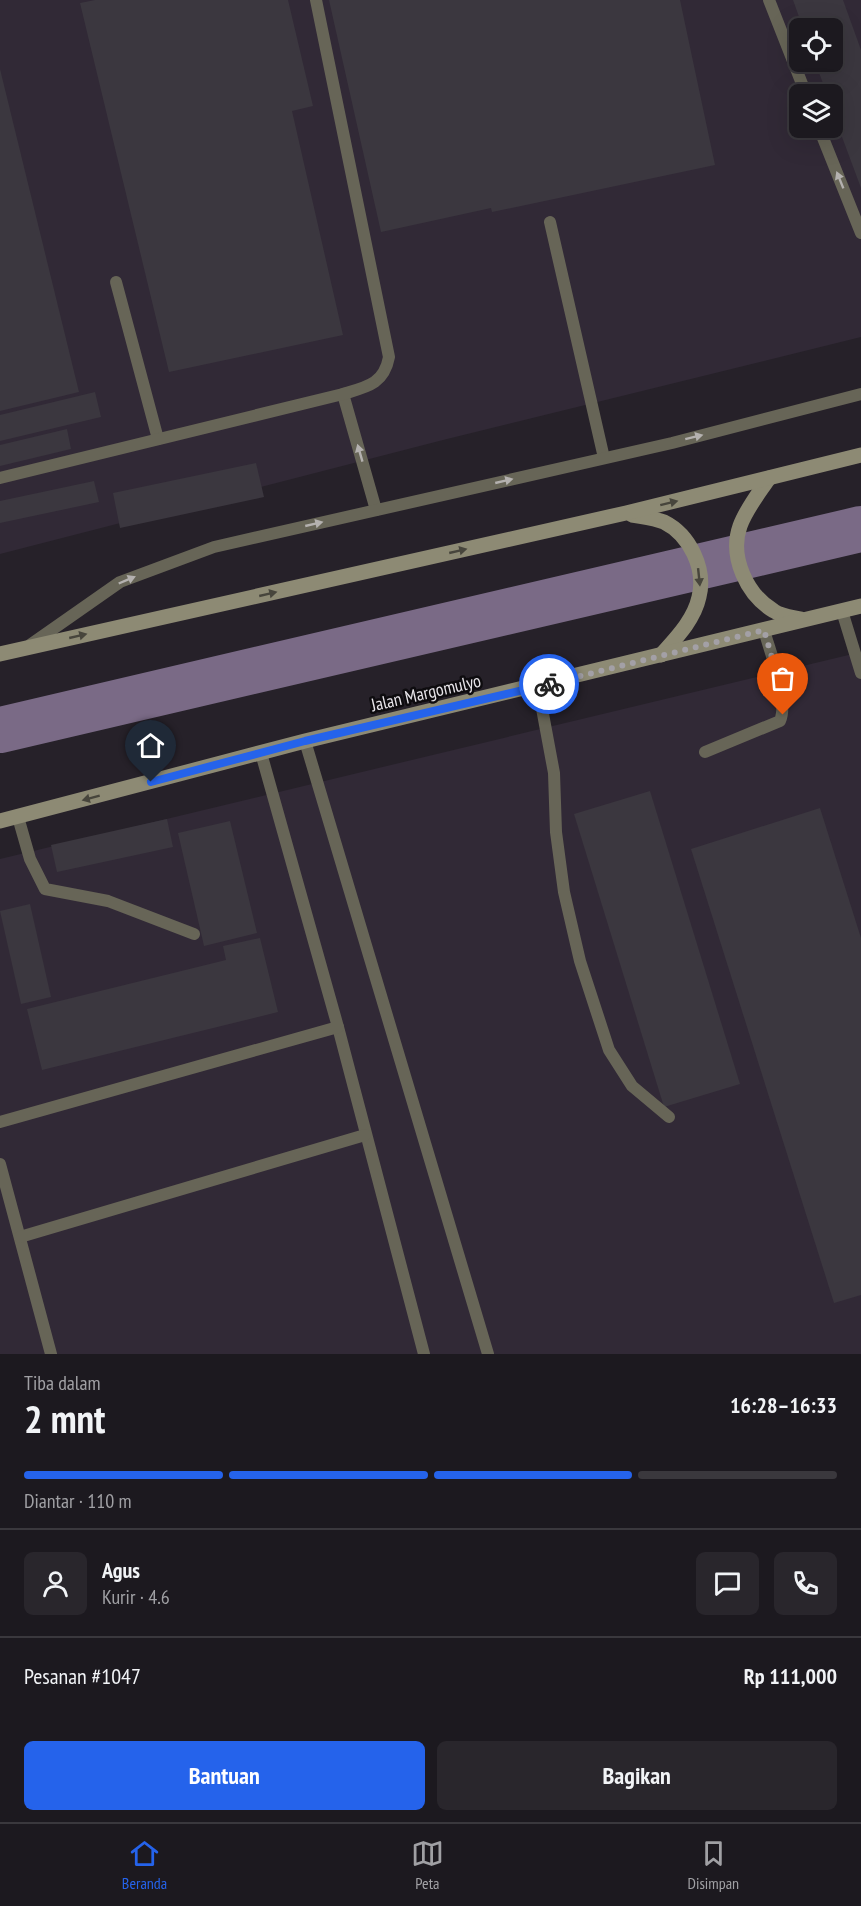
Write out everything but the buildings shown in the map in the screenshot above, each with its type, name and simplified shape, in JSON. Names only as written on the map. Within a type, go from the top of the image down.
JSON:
[{"type":"main road","points":[[0,654],[626,513],[861,455]]},
{"type":"main road","points":[[769,478],[740,527],[737,544],[738,561],[749,588],[775,612],[803,620]]},
{"type":"main road","points":[[626,513],[665,523],[683,536],[695,554],[700,596],[680,635],[661,655]]},
{"type":"main road","name":"Jalan Margomulyo","points":[[0,821],[305,741],[538,687],[861,606]]},
{"type":"lane","points":[[0,478],[343,394],[373,385],[383,376],[389,357],[316,0]]},
{"type":"lane","points":[[769,0],[802,84]]},
{"type":"lane","points":[[823,138],[861,232]]},
{"type":"lane","points":[[550,222],[604,458]]},
{"type":"lane","points":[[116,282],[158,439]]},
{"type":"lane","points":[[343,394],[376,510]]},
{"type":"lane","points":[[27,648],[120,582],[214,546],[604,458],[861,394]]},
{"type":"lane","points":[[842,611],[861,673]]},
{"type":"lane","points":[[705,752],[780,722],[783,715],[779,682],[764,630]]},
{"type":"lane","points":[[538,687],[554,773],[556,832],[564,892],[580,961],[609,1050],[632,1086],[669,1117]]},
{"type":"lane","points":[[305,741],[488,1354]]},
{"type":"lane","points":[[261,753],[338,1027],[424,1354]]},
{"type":"lane","points":[[18,817],[30,859],[45,889],[108,901],[194,934]]},
{"type":"lane","points":[[0,1122],[338,1027]]},
{"type":"lane","points":[[20,1237],[365,1135]]},
{"type":"lane","points":[[0,1164],[51,1354]]},
{"type":"shaded area","points":[[0,0],[861,0],[861,337],[443,440],[0,554]]},
{"type":"shaded area","points":[[861,652],[861,1354],[0,1354],[0,859]]},
{"type":"waterway","points":[[0,730],[861,529]]},
{"type":"way so far","points":[[549,684],[764,630],[779,682],[783,715]]},
{"type":"route","points":[[151,782],[305,741],[549,684]]}]
